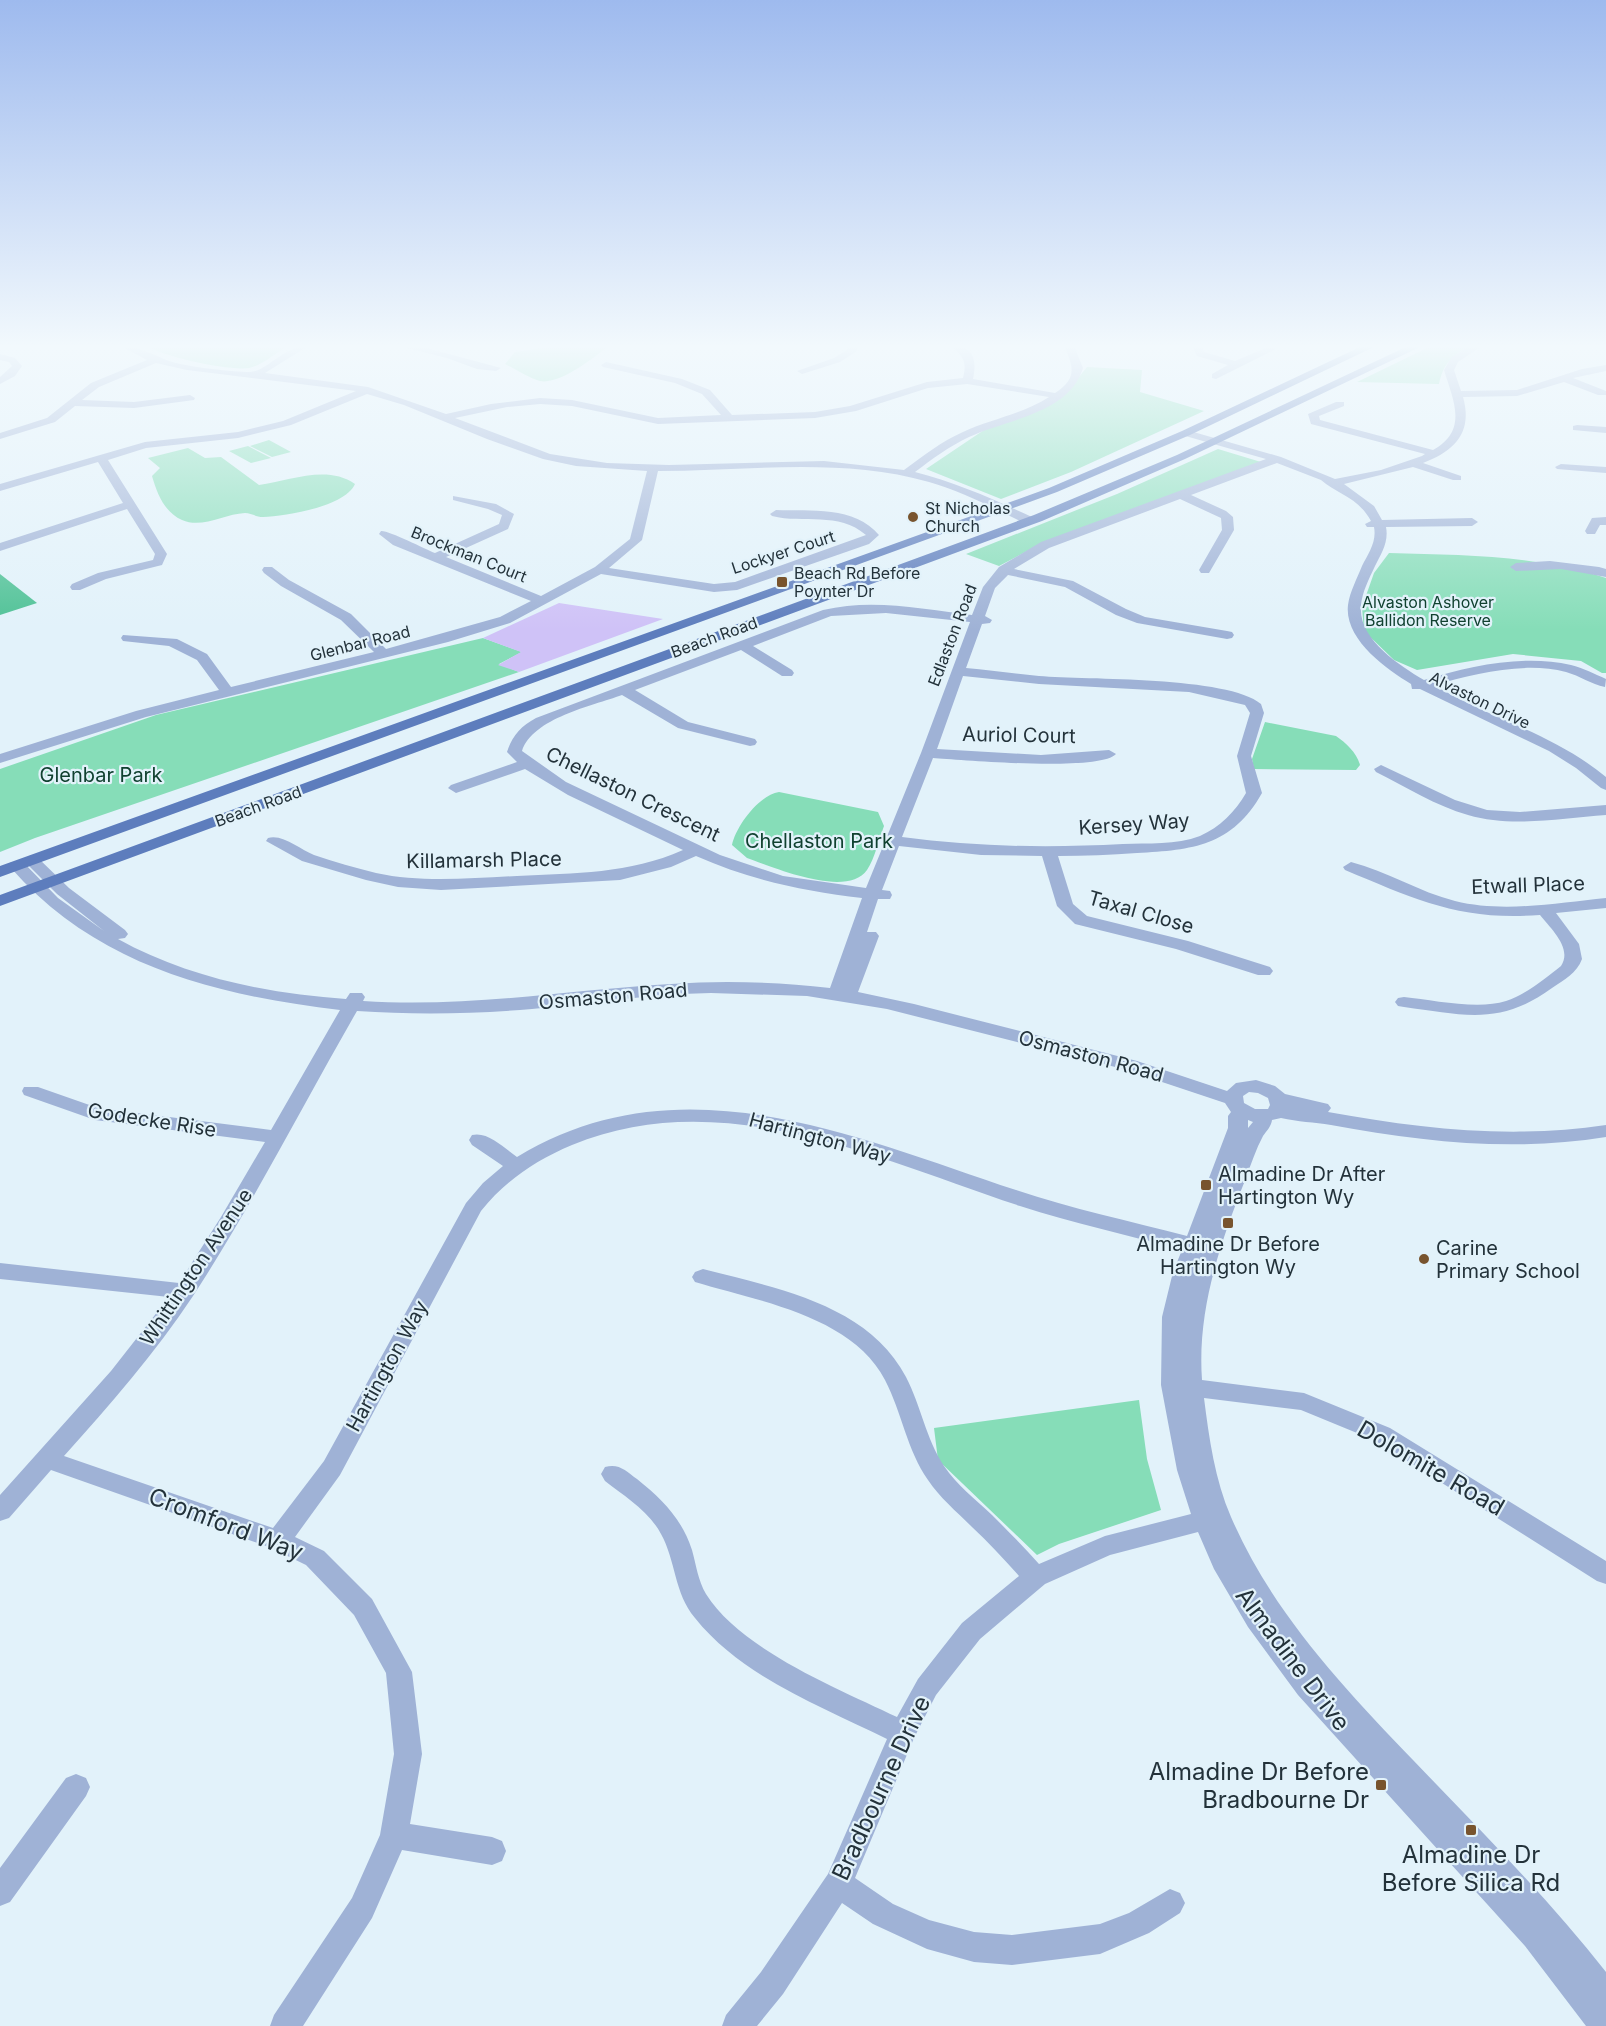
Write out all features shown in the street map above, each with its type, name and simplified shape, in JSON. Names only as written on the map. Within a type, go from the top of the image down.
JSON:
[{"type":"main road","name":"Beach Road","points":[[0,872],[1007,507],[1098,472],[1169,441]]},
{"type":"main road","name":"Beach Road","points":[[0,902],[1034,519],[1099,494],[1215,441]]},
{"type":"street","points":[[0,488],[145,445],[186,441]]},
{"type":"street","points":[[499,441],[546,457],[600,466],[806,463],[906,471],[967,491],[1034,519]]},
{"type":"street","points":[[906,471],[945,441]]},
{"type":"street","points":[[906,471],[955,441]]},
{"type":"street","points":[[1215,441],[1277,461],[1330,483],[1353,501],[1375,524],[1472,522]]},
{"type":"street","points":[[1386,441],[1433,453]]},
{"type":"street","points":[[1330,483],[1392,472],[1415,464],[1444,448],[1450,441]]},
{"type":"street","points":[[76,587],[102,576],[158,562],[161,554],[101,458]]},
{"type":"street","name":"Edlaston Road","points":[[844,991],[981,620],[1008,571],[1050,549],[1277,461]]},
{"type":"street","points":[[1415,464],[1457,478]]},
{"type":"street","name":"Glenbar Road","points":[[2,756],[141,714],[443,639],[504,620],[599,570],[636,540],[653,467]]},
{"type":"street","points":[[1561,467],[1606,470]]},
{"type":"street","points":[[1184,496],[1222,513],[1227,518],[1228,530],[1205,570]]},
{"type":"street","points":[[437,557],[504,526],[508,514],[492,506],[458,498]]},
{"type":"street","points":[[0,547],[129,505]]},
{"type":"street","name":"Lockyer Court","points":[[599,570],[714,588],[737,586],[865,541],[873,535],[866,527],[834,516],[776,514]]},
{"type":"street","points":[[1591,531],[1596,521],[1606,521]]},
{"type":"street","name":"Alvaston Drive","points":[[1375,524],[1371,544],[1345,594],[1345,616],[1354,635],[1370,655],[1454,708],[1558,757],[1588,779],[1606,797]]},
{"type":"street","name":"Brockman Court","points":[[384,534],[397,543],[543,601]]},
{"type":"street","points":[[1516,567],[1579,566],[1606,573]]},
{"type":"street","points":[[268,570],[285,583],[346,617],[383,654]]},
{"type":"street","points":[[1008,571],[1070,585],[1121,612],[1142,620],[1227,634]]},
{"type":"street","name":"Chellaston Crescent","points":[[878,894],[806,885],[774,878],[751,872],[697,850],[600,804],[526,764],[514,752],[518,739],[524,731],[547,718],[828,613],[872,608],[981,620]]},
{"type":"street","points":[[128,638],[172,642],[202,657],[228,693]]},
{"type":"street","points":[[742,645],[787,673]]},
{"type":"street","points":[[1419,686],[1514,665],[1543,665],[1569,669],[1605,683]]},
{"type":"street","name":"Kersey Way","points":[[899,842],[963,850],[1049,851],[1181,846],[1214,835],[1226,827],[1245,808],[1254,793],[1244,756],[1255,723],[1256,707],[1250,702],[1237,697],[1189,688],[1039,680],[963,671]]},
{"type":"street","name":"Alvaston Drive","points":[[1419,686],[1552,747],[1588,770],[1606,785]]},
{"type":"street","points":[[622,689],[683,725],[750,742]]},
{"type":"street","name":"Auriol Court","points":[[933,753],[1036,760],[1070,760],[1109,754]]},
{"type":"street","points":[[456,788],[526,764]]},
{"type":"street","points":[[1381,769],[1458,806],[1484,814],[1511,816],[1606,810]]},
{"type":"street","name":"Killamarsh Place","points":[[274,841],[308,858],[372,877],[398,882],[441,885],[620,875],[665,864],[697,850]]},
{"type":"street","name":"Taxal Close","points":[[1049,851],[1065,906],[1081,920],[1182,945],[1264,971]]},
{"type":"street","name":"Osmaston Road","points":[[24,863],[54,881],[104,925],[161,955],[202,969],[261,984],[354,1002],[390,1008],[487,1007],[688,988],[844,991],[1165,1075],[1289,1115],[1319,1117],[1398,1132],[1452,1138],[1532,1138],[1606,1131]]},
{"type":"street","name":"Osmaston Road","points":[[24,863],[35,888],[97,934],[148,960],[238,988],[354,1002]]},
{"type":"street","name":"Etwall Place","points":[[1351,867],[1430,899],[1484,911],[1544,909],[1606,903]]},
{"type":"street","points":[[1404,1002],[1437,1006],[1505,1007],[1526,999],[1563,973],[1572,964],[1574,958],[1572,948],[1544,909]]},
{"type":"street","name":"Whittington Avenue","points":[[0,1511],[118,1380],[184,1291],[257,1173],[354,1002]]},
{"type":"street","name":"Godecke Rise","points":[[31,1091],[95,1114],[277,1137]]},
{"type":"street","name":"Osmaston Road","points":[[1255,1104],[1460,1129],[1543,1128],[1606,1120]]},
{"type":"street","name":"Almadine Drive","points":[[1255,1104],[1238,1116],[1238,1128],[1201,1247],[1173,1317],[1181,1386],[1181,1437],[1212,1519],[1223,1562],[1257,1619],[1307,1688],[1512,1911],[1605,2026]]},
{"type":"street","name":"Hartington Way","points":[[278,1540],[332,1468],[472,1208],[497,1178],[540,1152],[598,1127],[668,1117],[746,1118],[784,1125],[856,1145],[1070,1215],[1201,1247]]},
{"type":"street","points":[[479,1140],[516,1166]]},
{"type":"street","points":[[0,1270],[184,1291]]},
{"type":"street","points":[[703,1277],[795,1304],[832,1320],[869,1342],[890,1367],[924,1454],[947,1490],[982,1521],[1036,1577]]},
{"type":"street","name":"Dolomite Road","points":[[1181,1386],[1304,1402],[1382,1434],[1606,1574]]},
{"type":"street","name":"Cromford Way","points":[[47,1459],[278,1540],[315,1558],[363,1607],[399,1672],[408,1754],[394,1835],[362,1908],[285,2026]]},
{"type":"street","points":[[613,1474],[653,1508],[669,1527],[690,1590],[704,1611],[727,1633],[758,1656],[805,1685],[903,1733]]},
{"type":"street","name":"Almadine Drive","points":[[1212,1519],[1277,1620],[1328,1687],[1519,1891],[1567,1946],[1606,1996]]},
{"type":"street","name":"Bradbourne Drive","points":[[737,2026],[772,1983],[838,1884],[903,1733],[927,1687],[971,1631],[1036,1577],[1105,1546],[1212,1519]]},
{"type":"street","points":[[0,1892],[76,1787]]},
{"type":"street","points":[[394,1835],[492,1851]]},
{"type":"street","points":[[838,1884],[883,1914],[927,1934],[974,1947],[1012,1950],[1100,1939],[1139,1923],[1170,1903]]},
{"type":"green space","points":[[270,441],[291,452],[272,457],[250,446]]},
{"type":"green space","points":[[968,441],[1140,441],[1071,472],[1001,499],[926,469]]},
{"type":"green space","points":[[248,446],[271,458],[251,463],[229,451]]},
{"type":"green space","points":[[188,448],[205,458],[221,457],[259,485],[320,474],[344,478],[355,484],[340,499],[313,509],[263,517],[245,513],[205,522],[190,522],[176,517],[162,501],[152,476],[160,468],[148,458]]},
{"type":"green space","points":[[1218,449],[1261,462],[1033,548],[999,566],[966,554],[1117,494]]},
{"type":"green space","name":"Alvaston Ashover Ballidon Reserve","points":[[1389,553],[1499,558],[1579,570],[1606,578],[1606,673],[1581,661],[1513,654],[1417,670],[1394,660],[1364,631],[1362,607],[1374,573]]},
{"type":"green space","points":[[0,574],[37,603],[0,615]]},
{"type":"green space","name":"Glenbar Park","points":[[483,638],[522,652],[499,664],[519,672],[0,852],[0,769],[156,715]]},
{"type":"green space","points":[[1265,722],[1336,736],[1351,749],[1360,765],[1356,770],[1254,769],[1252,759]]},
{"type":"green space","name":"Chellaston Park","points":[[779,792],[878,812],[884,826],[867,870],[857,878],[843,882],[809,878],[747,858],[732,845],[738,829],[756,805],[771,794]]},
{"type":"green space","points":[[1139,1400],[1147,1459],[1161,1510],[1059,1544],[1037,1555],[938,1460],[934,1428]]},
{"type":"shaded area","points":[[559,603],[663,619],[519,672],[498,665],[521,652],[483,638]]},
{"type":"place","name":"St Nicholas Church","points":[[913,517]]},
{"type":"place","name":"Beach Rd Before Poynter Dr","points":[[782,582]]},
{"type":"place","name":"Almadine Dr After Hartington Wy","points":[[1206,1185]]},
{"type":"place","name":"Almadine Dr Before Hartington Wy","points":[[1228,1223]]},
{"type":"place","name":"Carine Primary School","points":[[1424,1259]]},
{"type":"place","name":"Almadine Dr Before Bradbourne Dr","points":[[1381,1785]]},
{"type":"place","name":"Almadine Dr Before Silica Rd","points":[[1471,1830]]}]
